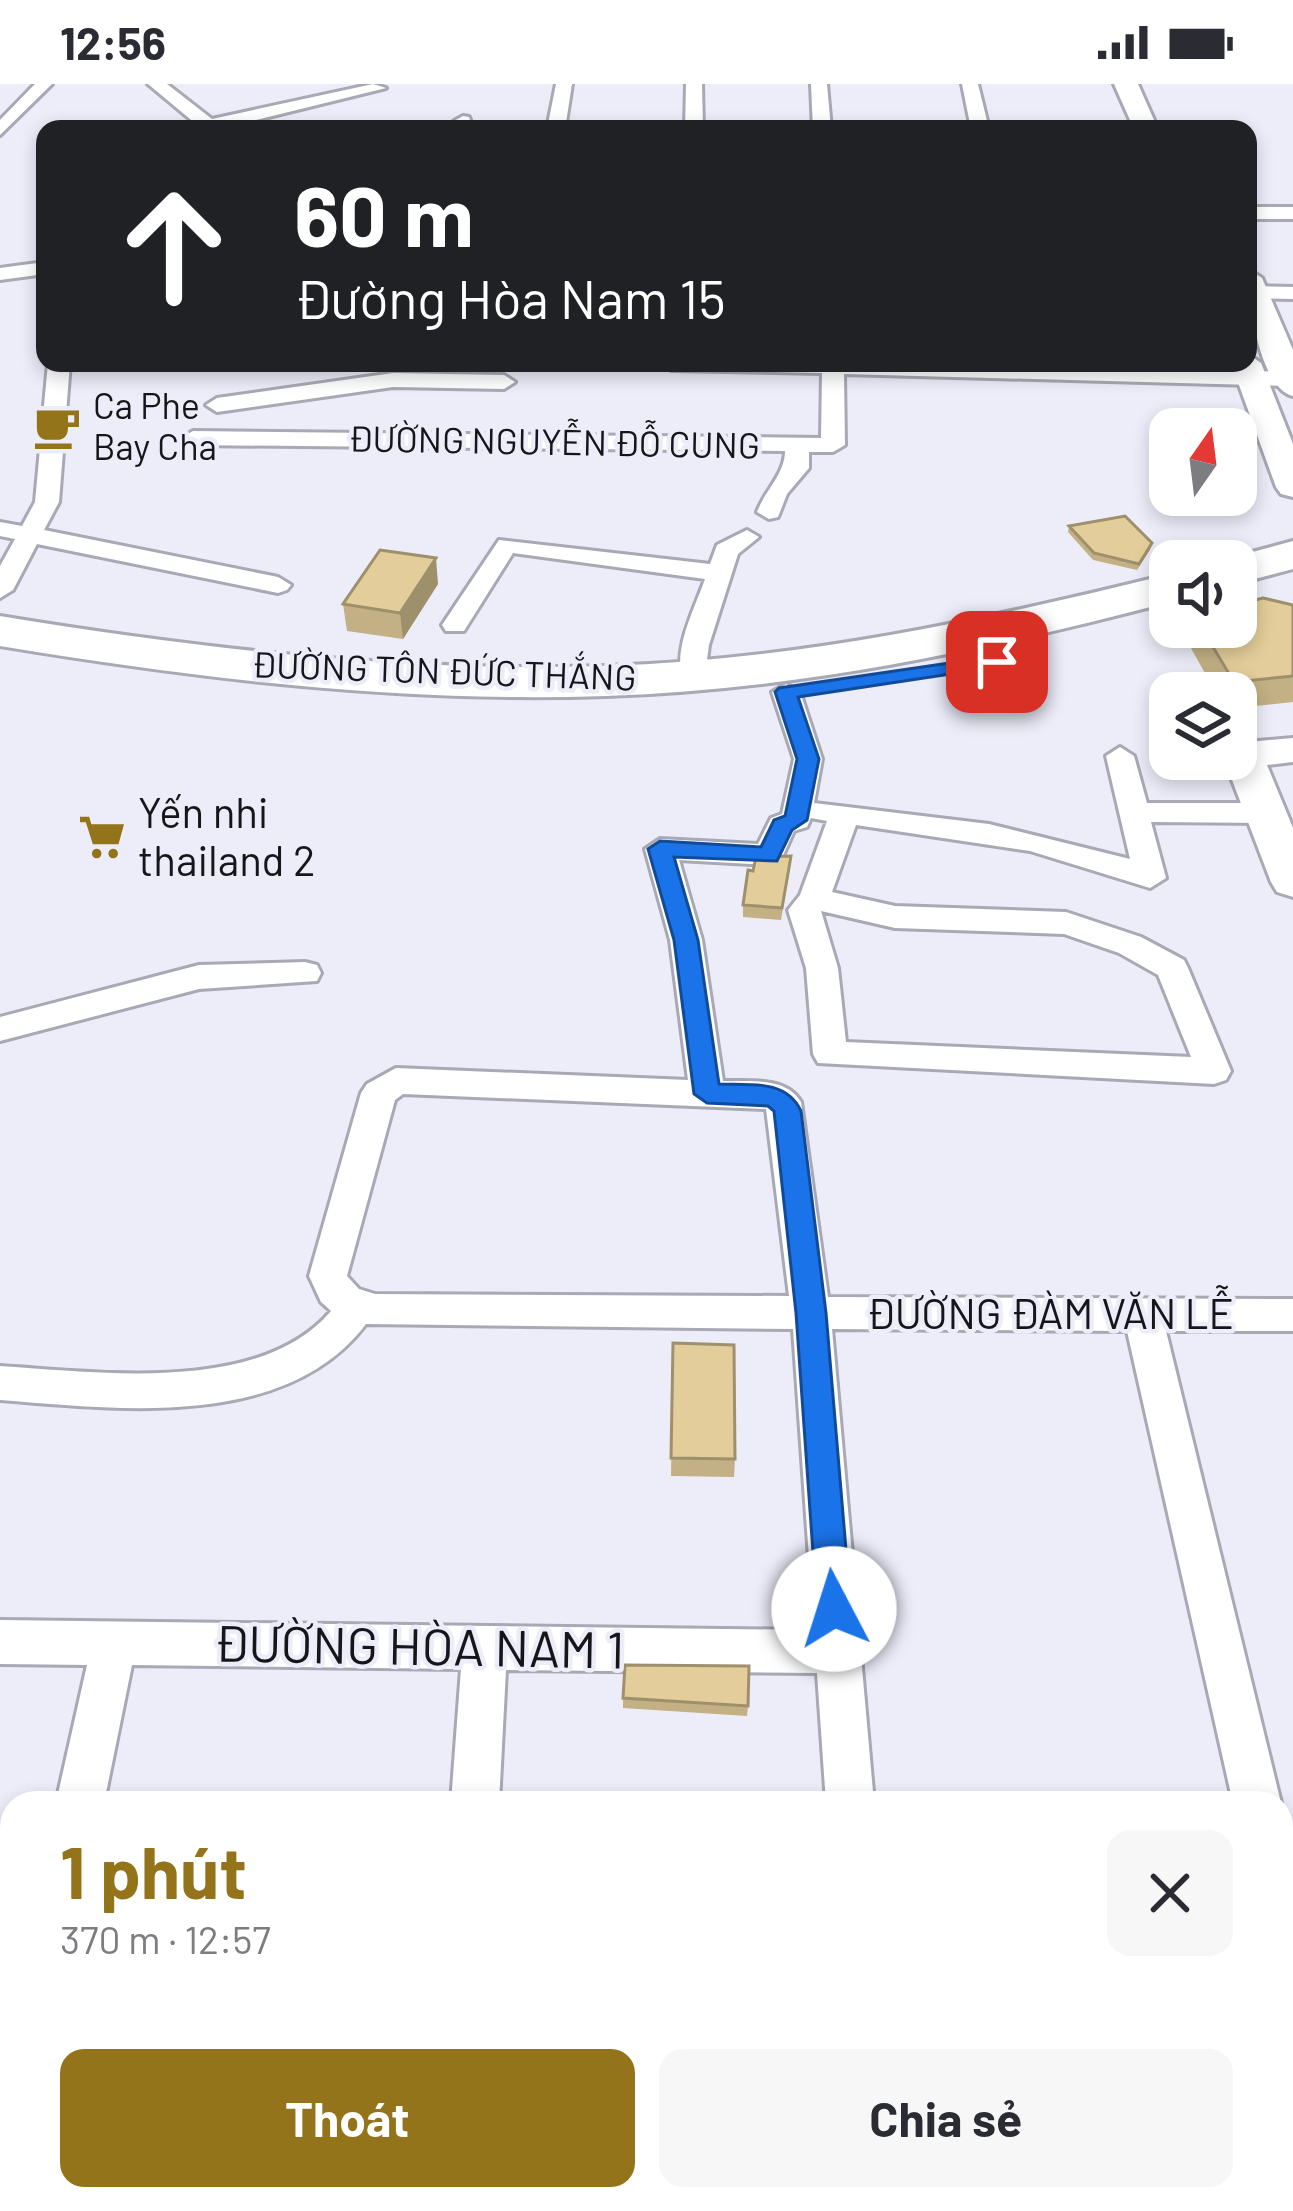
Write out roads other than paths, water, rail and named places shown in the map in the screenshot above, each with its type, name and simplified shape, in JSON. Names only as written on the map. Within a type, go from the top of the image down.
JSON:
[{"type":"highway","points":[[1257,564],[1293,555]]},
{"type":"highway","points":[[1257,597],[1293,588]]},
{"type":"highway","name":"ĐƯỜNG TÔN ĐỨC THẮNG","points":[[0,662],[228,693],[694,676],[990,634],[1149,593]]},
{"type":"highway","name":"ĐƯỜNG TÔN ĐỨC THẮNG","points":[[0,631],[355,689],[594,706],[917,677],[1149,625]]},
{"type":"street","points":[[0,130],[44,84]]},
{"type":"street","points":[[156,84],[201,120]]},
{"type":"street","points":[[558,120],[564,84]]},
{"type":"street","points":[[694,84],[694,120]]},
{"type":"street","points":[[819,84],[821,120]]},
{"type":"street","points":[[970,84],[978,120]]},
{"type":"street","points":[[1126,84],[1142,120]]},
{"type":"street","points":[[240,120],[378,88]]},
{"type":"street","points":[[1257,213],[1293,213]]},
{"type":"street","points":[[0,274],[36,269]]},
{"type":"street","points":[[1257,288],[1293,293]]},
{"type":"street","points":[[1257,303],[1292,382]]},
{"type":"street","points":[[0,590],[46,502],[58,372]]},
{"type":"street","name":"ĐƯỜNG NGUYỄN ĐỖ CUNG","points":[[194,438],[502,402],[797,445],[833,445],[833,372]]},
{"type":"street","points":[[1249,372],[1293,487]]},
{"type":"street","points":[[1253,372],[1292,382]]},
{"type":"street","points":[[217,405],[393,380],[502,402]]},
{"type":"street","points":[[769,512],[776,492],[797,468],[797,445]]},
{"type":"street","points":[[0,529],[278,585]]},
{"type":"street","points":[[694,676],[696,645],[726,550],[747,537]]},
{"type":"street","points":[[455,625],[508,545],[720,573]]},
{"type":"street","points":[[707,1094],[686,940],[660,849],[769,855],[782,825],[796,820],[808,759],[786,692]]},
{"type":"street","points":[[1293,750],[1242,754],[1293,883]]},
{"type":"street","points":[[800,808],[1096,855],[1150,878],[1120,756]]},
{"type":"street","points":[[1134,812],[1267,813]]},
{"type":"street","points":[[814,899],[895,917],[1066,923],[1130,945],[1172,968],[1214,1071],[830,1054],[822,968],[804,910],[814,899],[845,814]]},
{"type":"street","points":[[1,1033],[199,977],[305,973]]},
{"type":"street","points":[[0,1383],[73,1388],[222,1385],[258,1378],[320,1348],[366,1308],[338,1296],[328,1276],[379,1093],[396,1081],[772,1096],[783,1102],[811,1313],[849,1791]]},
{"type":"street","name":"ĐƯỜNG ĐÀM VĂN LỄ","points":[[366,1308],[1293,1315]]},
{"type":"street","points":[[1143,1315],[1254,1791]]},
{"type":"street","name":"ĐƯỜNG HÒA NAM 1","points":[[0,1642],[837,1652]]},
{"type":"street","points":[[83,1791],[114,1643]]},
{"type":"street","points":[[476,1791],[485,1648]]},
{"type":"place","name":"Ca Phe Bay Cha","points":[[57,427]]},
{"type":"place","name":"Yến nhi thailand 2","points":[[102,837]]}]
